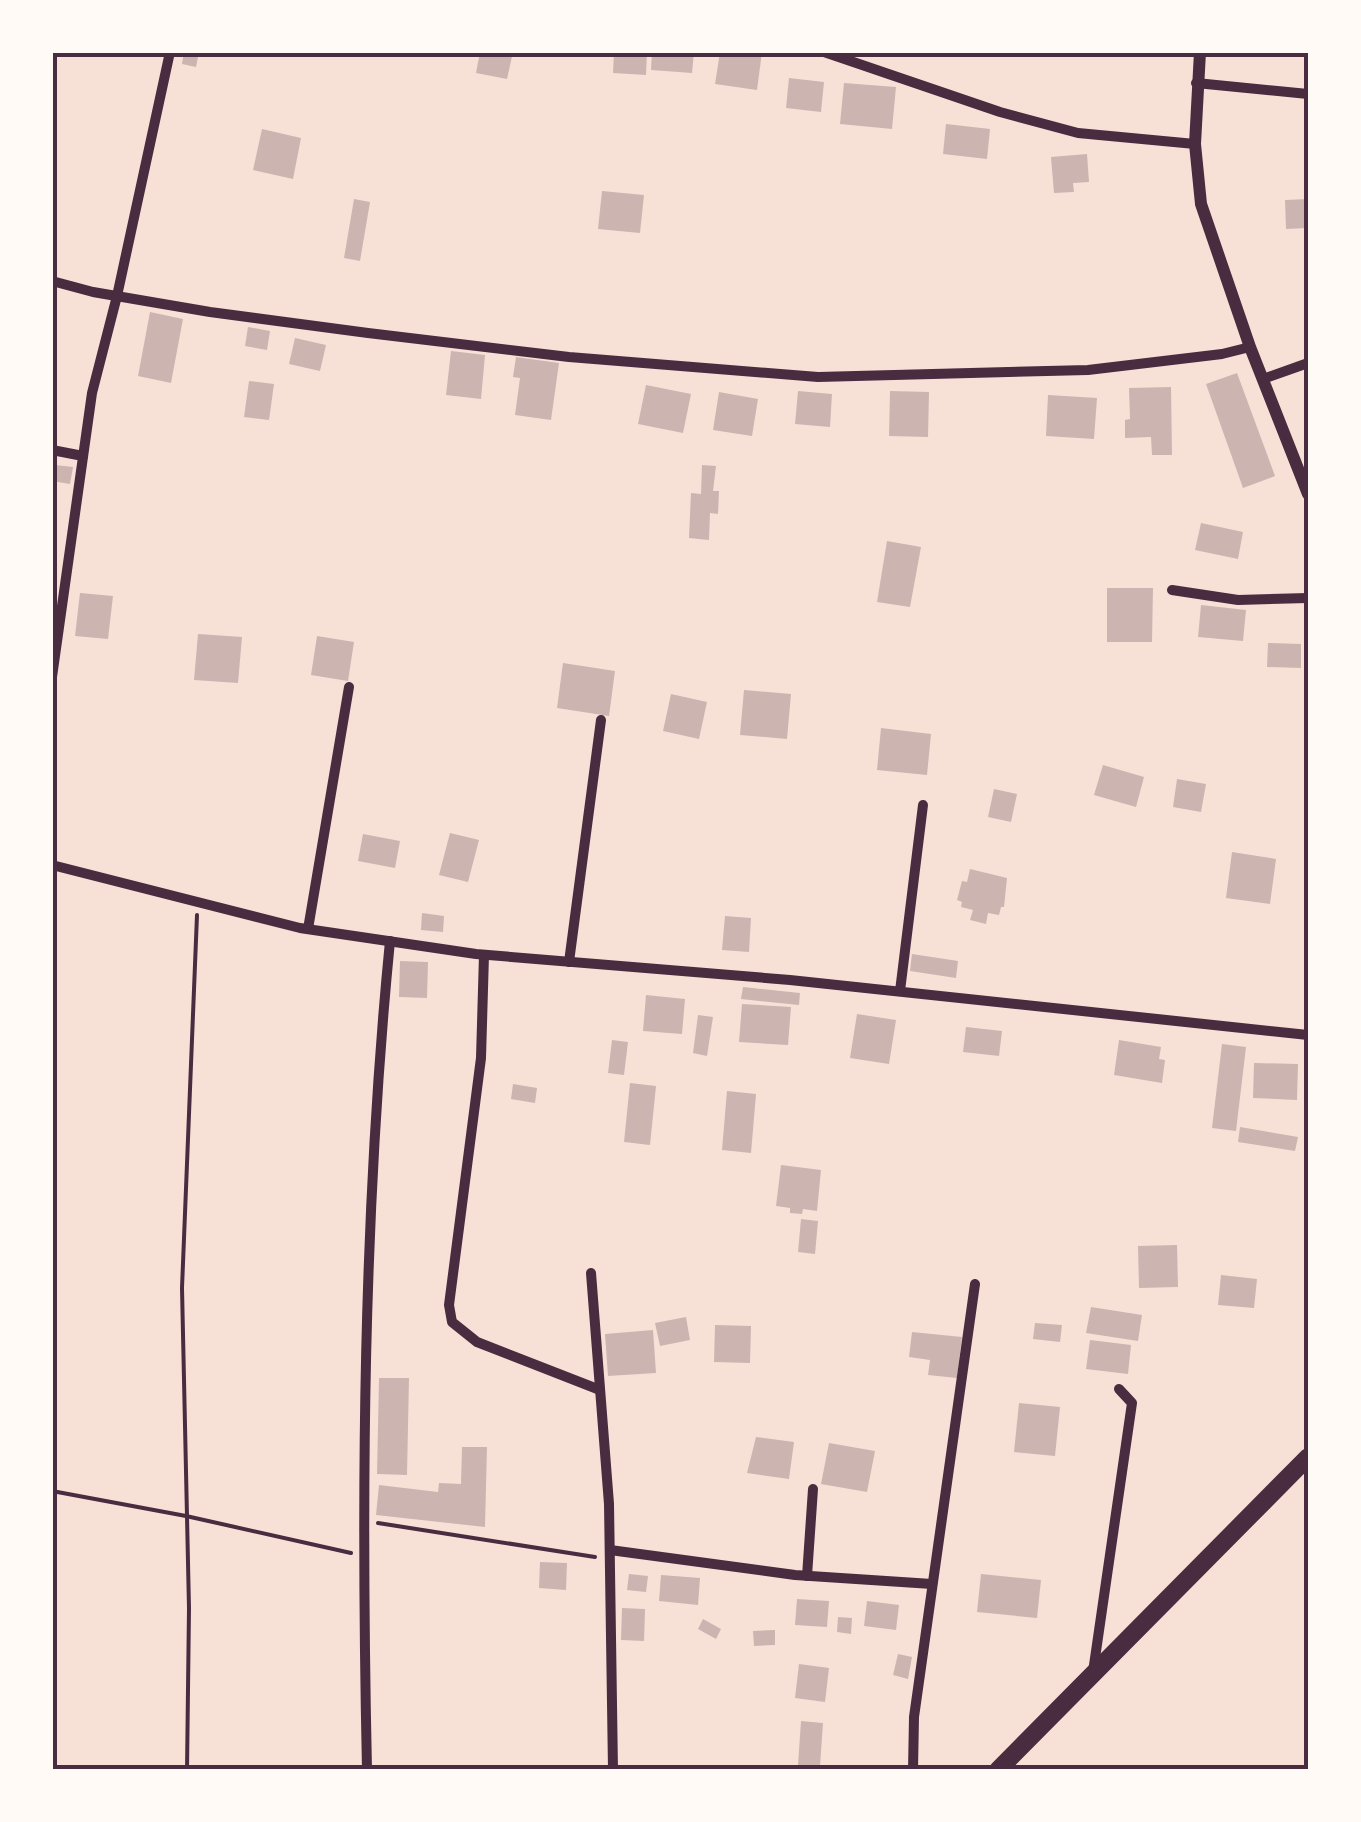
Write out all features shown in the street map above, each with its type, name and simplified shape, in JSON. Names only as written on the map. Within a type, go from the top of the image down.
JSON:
[{"type":"highway","points":[[998,1770],[1308,1457]]},
{"type":"street","points":[[52,677],[57,613],[92,393],[170,52]]},
{"type":"street","points":[[824,52],[1000,112],[1078,133],[1195,144]]},
{"type":"street","points":[[1200,52],[1195,144],[1201,204],[1250,347],[1308,494]]},
{"type":"street","points":[[1196,83],[1308,94]]},
{"type":"street","points":[[52,281],[210,312],[569,357],[818,377],[1088,370],[1250,347]]},
{"type":"street","points":[[1263,379],[1308,363]]},
{"type":"street","points":[[52,450],[83,456]]},
{"type":"street","points":[[1172,590],[1238,600],[1308,598]]},
{"type":"street","points":[[308,930],[349,687]]},
{"type":"street","points":[[569,962],[601,720]]},
{"type":"street","points":[[900,991],[923,805]]},
{"type":"street","points":[[52,865],[308,930],[484,955],[900,991],[1308,1035]]},
{"type":"street","points":[[367,1770],[364,1426],[379,1054],[390,942]]},
{"type":"street","points":[[484,955],[481,1058],[449,1305],[452,1322],[477,1342],[600,1390]]},
{"type":"street","points":[[592,1272],[610,1555],[613,1770]]},
{"type":"street","points":[[913,1770],[914,1718],[975,1284]]},
{"type":"street","points":[[1092,1673],[1132,1403],[1119,1389]]},
{"type":"street","points":[[808,1576],[813,1489]]},
{"type":"street","points":[[610,1555],[808,1576],[932,1584]]},
{"type":"path","points":[[187,1770],[189,1608],[182,1288],[198,902]]},
{"type":"path","points":[[52,1491],[365,1556]]},
{"type":"path","points":[[364,1521],[610,1555]]},
{"type":"building","points":[[184,52],[199,52],[196,67],[182,64]]},
{"type":"building","points":[[480,52],[513,52],[507,79],[476,73]]},
{"type":"building","points":[[614,52],[647,52],[646,75],[613,73]]},
{"type":"building","points":[[652,52],[694,52],[692,73],[651,70]]},
{"type":"building","points":[[720,52],[762,52],[757,90],[715,84]]},
{"type":"building","points":[[789,78],[824,82],[821,112],[786,108]]},
{"type":"building","points":[[844,83],[896,87],[892,129],[840,124]]},
{"type":"building","points":[[946,124],[990,129],[987,159],[943,154]]},
{"type":"building","points":[[262,129],[301,138],[293,179],[253,170]]},
{"type":"building","points":[[1087,154],[1089,182],[1073,183],[1074,192],[1054,193],[1051,157]]},
{"type":"building","points":[[602,191],[644,195],[640,233],[598,229]]},
{"type":"building","points":[[354,199],[370,202],[360,261],[344,258]]},
{"type":"building","points":[[1308,199],[1308,228],[1286,229],[1285,200]]},
{"type":"building","points":[[150,312],[183,319],[171,383],[138,376]]},
{"type":"building","points":[[248,327],[270,331],[267,350],[245,346]]},
{"type":"building","points":[[295,338],[326,345],[320,371],[289,364]]},
{"type":"building","points":[[451,351],[485,355],[481,399],[446,395]]},
{"type":"building","points":[[516,357],[559,363],[551,420],[515,415],[520,378],[513,377]]},
{"type":"building","points":[[1237,373],[1275,476],[1243,488],[1206,384]]},
{"type":"building","points":[[249,381],[274,384],[269,420],[244,417]]},
{"type":"building","points":[[646,385],[691,394],[683,433],[638,424]]},
{"type":"building","points":[[1171,387],[1172,455],[1152,455],[1151,437],[1125,438],[1125,420],[1130,419],[1129,388]]},
{"type":"building","points":[[798,391],[832,394],[830,427],[795,424]]},
{"type":"building","points":[[890,391],[929,392],[928,437],[889,436]]},
{"type":"building","points":[[719,392],[758,399],[752,436],[713,430]]},
{"type":"building","points":[[1048,395],[1097,398],[1094,439],[1046,436]]},
{"type":"building","points":[[55,465],[73,467],[70,484],[52,481]]},
{"type":"building","points":[[702,465],[716,466],[713,491],[719,491],[718,514],[710,513],[709,540],[689,538],[691,493],[701,494]]},
{"type":"building","points":[[1201,523],[1243,532],[1238,559],[1195,550]]},
{"type":"building","points":[[887,541],[921,547],[910,607],[877,602]]},
{"type":"building","points":[[1107,588],[1153,588],[1152,642],[1107,642]]},
{"type":"building","points":[[80,593],[113,596],[108,639],[75,636]]},
{"type":"building","points":[[1201,605],[1246,610],[1243,641],[1198,637]]},
{"type":"building","points":[[198,634],[242,637],[238,683],[194,680]]},
{"type":"building","points":[[317,636],[354,642],[348,681],[311,675]]},
{"type":"building","points":[[1268,643],[1301,644],[1301,668],[1267,667]]},
{"type":"building","points":[[563,663],[615,671],[609,716],[557,708]]},
{"type":"building","points":[[744,690],[791,694],[787,739],[740,735]]},
{"type":"building","points":[[671,694],[707,702],[699,739],[663,731]]},
{"type":"building","points":[[881,728],[931,734],[927,775],[877,770]]},
{"type":"building","points":[[1103,765],[1144,777],[1136,807],[1094,795]]},
{"type":"building","points":[[1177,779],[1206,784],[1201,812],[1173,807]]},
{"type":"building","points":[[994,789],[1017,794],[1011,822],[988,817]]},
{"type":"building","points":[[450,833],[479,840],[468,882],[439,875]]},
{"type":"building","points":[[363,834],[400,841],[395,868],[358,861]]},
{"type":"building","points":[[1232,852],[1276,859],[1270,904],[1226,898]]},
{"type":"building","points":[[970,869],[1007,878],[1004,907],[999,915],[988,913],[986,924],[970,920],[973,910],[961,907],[962,902],[957,900]]},
{"type":"building","points":[[422,913],[444,916],[443,932],[421,930]]},
{"type":"building","points":[[725,916],[751,918],[749,952],[722,950]]},
{"type":"building","points":[[912,954],[958,961],[956,978],[910,971]]},
{"type":"building","points":[[400,961],[428,962],[427,998],[399,997]]},
{"type":"building","points":[[743,987],[800,993],[799,1005],[741,999]]},
{"type":"building","points":[[646,995],[685,999],[682,1034],[643,1031]]},
{"type":"building","points":[[742,1004],[791,1007],[788,1045],[739,1042]]},
{"type":"building","points":[[857,1014],[896,1020],[889,1064],[850,1058]]},
{"type":"building","points":[[698,1015],[713,1017],[707,1056],[693,1053]]},
{"type":"building","points":[[966,1027],[1002,1031],[999,1056],[963,1052]]},
{"type":"building","points":[[612,1040],[628,1042],[624,1075],[608,1073]]},
{"type":"building","points":[[1119,1040],[1161,1047],[1159,1059],[1165,1060],[1162,1083],[1114,1075]]},
{"type":"building","points":[[1222,1044],[1246,1047],[1236,1131],[1212,1128]]},
{"type":"building","points":[[1254,1063],[1298,1064],[1297,1100],[1253,1098]]},
{"type":"building","points":[[630,1083],[656,1086],[650,1145],[624,1142]]},
{"type":"building","points":[[513,1084],[537,1088],[535,1103],[511,1099]]},
{"type":"building","points":[[727,1091],[756,1094],[751,1153],[722,1150]]},
{"type":"building","points":[[1240,1127],[1298,1137],[1295,1151],[1238,1142]]},
{"type":"building","points":[[781,1165],[821,1170],[817,1211],[803,1209],[802,1214],[790,1213],[790,1208],[776,1206]]},
{"type":"building","points":[[801,1219],[818,1221],[815,1254],[798,1252]]},
{"type":"building","points":[[1177,1245],[1178,1287],[1139,1288],[1138,1246]]},
{"type":"building","points":[[1221,1275],[1257,1279],[1254,1308],[1218,1305]]},
{"type":"building","points":[[1091,1307],[1142,1315],[1138,1341],[1086,1333]]},
{"type":"building","points":[[686,1317],[690,1340],[660,1346],[655,1323]]},
{"type":"building","points":[[1035,1323],[1062,1325],[1060,1342],[1033,1339]]},
{"type":"building","points":[[715,1325],[751,1326],[750,1363],[714,1362]]},
{"type":"building","points":[[653,1330],[656,1373],[608,1376],[605,1334]]},
{"type":"building","points":[[912,1332],[962,1337],[957,1378],[928,1375],[930,1360],[909,1357]]},
{"type":"building","points":[[1090,1340],[1131,1345],[1128,1374],[1086,1369]]},
{"type":"building","points":[[379,1378],[409,1378],[407,1475],[377,1474]]},
{"type":"building","points":[[1019,1403],[1060,1407],[1055,1456],[1014,1452]]},
{"type":"building","points":[[756,1437],[794,1442],[789,1479],[747,1473]]},
{"type":"building","points":[[829,1443],[875,1451],[867,1492],[821,1484]]},
{"type":"building","points":[[462,1447],[487,1447],[485,1527],[376,1515],[379,1485],[438,1492],[439,1483],[461,1484]]},
{"type":"building","points":[[540,1562],[567,1563],[566,1590],[539,1588]]},
{"type":"building","points":[[629,1574],[648,1576],[646,1592],[627,1590]]},
{"type":"building","points":[[981,1574],[1041,1580],[1037,1618],[977,1612]]},
{"type":"building","points":[[661,1575],[700,1578],[698,1605],[659,1601]]},
{"type":"building","points":[[797,1599],[829,1601],[827,1627],[795,1625]]},
{"type":"building","points":[[867,1601],[899,1605],[896,1630],[864,1626]]},
{"type":"building","points":[[622,1608],[645,1609],[644,1641],[621,1640]]},
{"type":"building","points":[[838,1617],[852,1618],[851,1634],[837,1632]]},
{"type":"building","points":[[703,1619],[721,1629],[716,1639],[698,1629]]},
{"type":"building","points":[[775,1630],[775,1645],[754,1646],[753,1631]]},
{"type":"building","points":[[898,1654],[912,1657],[908,1679],[893,1675]]},
{"type":"building","points":[[799,1664],[829,1668],[825,1702],[795,1698]]},
{"type":"building","points":[[801,1721],[823,1723],[820,1766],[798,1765]]}]
